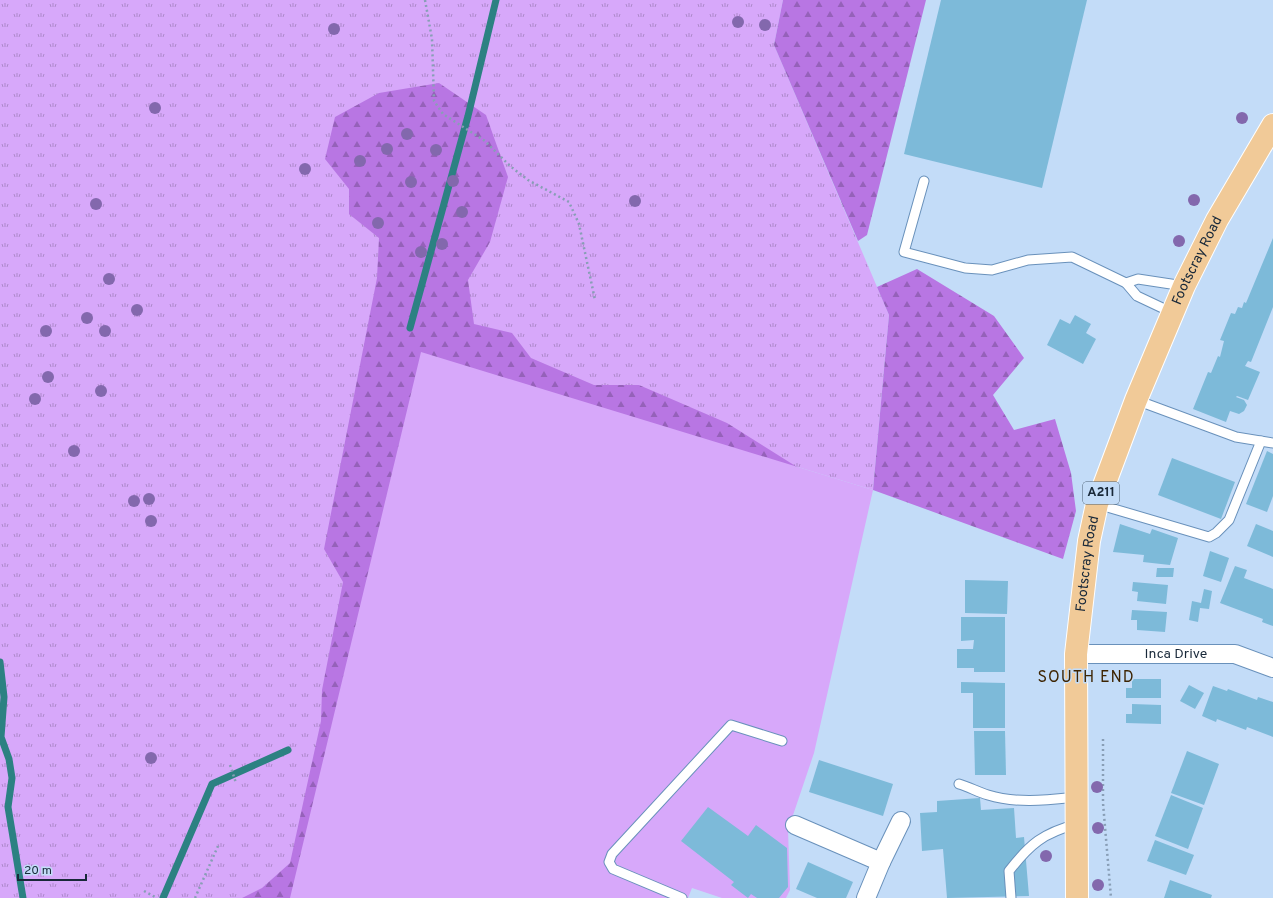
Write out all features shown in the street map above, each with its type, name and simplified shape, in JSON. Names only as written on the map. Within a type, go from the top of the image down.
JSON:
[{"type":"main road","name":"Footscray Road","points":[[1077,898],[1076,654],[1089,541],[1097,504],[1136,400],[1184,286],[1228,200],[1273,125]]},
{"type":"street","name":"Inca Drive","points":[[1076,654],[1234,654],[1273,668]]},
{"type":"street","points":[[866,898],[881,862],[901,821]]},
{"type":"street","points":[[794,825],[881,862]]},
{"type":"lane","points":[[924,180],[904,252],[965,268],[992,270],[1028,260],[1072,258],[1126,283],[1137,296],[1173,313]]},
{"type":"lane","points":[[1126,283],[1138,279],[1184,286]]},
{"type":"lane","points":[[1136,400],[1236,437],[1273,443]]},
{"type":"lane","points":[[1097,504],[1209,537],[1216,533],[1229,520],[1261,441]]},
{"type":"lane","points":[[682,898],[613,869],[609,862],[612,854],[731,725],[782,741]]},
{"type":"lane","points":[[959,784],[988,795],[1013,800],[1047,800],[1077,797]]},
{"type":"lane","points":[[1011,898],[1009,871],[1025,851],[1042,836],[1077,824]]},
{"type":"path","points":[[426,0],[432,39],[434,101],[443,114],[478,136],[528,180],[569,202],[579,224],[595,300]]},
{"type":"path","points":[[1103,739],[1103,803],[1111,898]]},
{"type":"path","points":[[230,765],[236,783]]},
{"type":"path","points":[[195,898],[218,846]]},
{"type":"path","points":[[144,891],[157,898]]},
{"type":"green space","points":[[0,0],[783,0],[774,45],[889,315],[873,490],[422,352],[290,898],[0,898]]},
{"type":"green space","points":[[783,0],[926,0],[867,235],[858,241],[774,45]]},
{"type":"green space","points":[[439,83],[486,115],[508,177],[490,242],[468,280],[474,324],[512,333],[531,358],[594,385],[639,385],[727,423],[813,477],[316,898],[242,898],[262,888],[290,863],[321,721],[322,690],[343,582],[324,549],[377,278],[379,238],[349,214],[349,189],[325,159],[335,117],[379,93]]},
{"type":"green space","points":[[917,269],[994,316],[1024,358],[993,395],[1014,430],[1055,419],[1071,473],[1076,511],[1063,559],[873,490],[889,315],[877,287]]},
{"type":"green space","points":[[421,352],[873,490],[814,753],[788,830],[790,890],[786,898],[722,898],[692,888],[688,898],[290,898]]},
{"type":"building","points":[[941,0],[1087,0],[1042,188],[904,154]]},
{"type":"building","points":[[1273,238],[1273,307],[1251,362],[1248,361],[1245,366],[1260,372],[1248,400],[1237,396],[1236,397],[1244,400],[1247,405],[1244,411],[1239,414],[1230,411],[1226,422],[1193,409],[1208,372],[1211,373],[1218,356],[1220,357],[1224,341],[1220,340],[1231,313],[1235,314],[1238,307],[1242,308],[1244,302],[1246,303]]},
{"type":"building","points":[[1075,315],[1091,324],[1086,333],[1096,339],[1083,364],[1047,345],[1060,319],[1070,324]]},
{"type":"building","points":[[1267,451],[1273,454],[1273,496],[1267,512],[1246,504]]},
{"type":"building","points":[[1172,458],[1235,482],[1221,519],[1158,495]]},
{"type":"building","points":[[1120,524],[1150,534],[1152,529],[1178,538],[1170,565],[1143,562],[1144,555],[1113,552]]},
{"type":"building","points":[[1256,524],[1273,531],[1273,557],[1247,546]]},
{"type":"building","points":[[1210,551],[1229,558],[1221,582],[1203,576]]},
{"type":"building","points":[[1235,566],[1247,570],[1244,578],[1273,589],[1273,626],[1262,622],[1263,619],[1220,603]]},
{"type":"building","points":[[1157,568],[1174,568],[1173,577],[1156,577]]},
{"type":"building","points":[[965,580],[1008,581],[1007,614],[965,613]]},
{"type":"building","points":[[1133,582],[1168,585],[1166,604],[1137,601],[1138,592],[1132,591]]},
{"type":"building","points":[[1204,589],[1212,591],[1209,609],[1200,608],[1198,622],[1189,620],[1192,601],[1201,603]]},
{"type":"building","points":[[1132,610],[1167,612],[1165,632],[1137,630],[1137,620],[1131,620]]},
{"type":"building","points":[[961,617],[1005,617],[1005,672],[974,672],[974,668],[957,668],[957,649],[973,649],[974,640],[961,641]]},
{"type":"building","points":[[1132,679],[1161,679],[1161,698],[1126,698],[1126,688],[1132,688]]},
{"type":"building","points":[[961,682],[1005,683],[1005,728],[973,728],[973,693],[961,693]]},
{"type":"building","points":[[1189,685],[1204,693],[1195,709],[1180,701]]},
{"type":"building","points":[[1213,686],[1227,691],[1228,689],[1257,700],[1258,697],[1273,702],[1273,737],[1247,727],[1246,730],[1217,719],[1216,722],[1202,716]]},
{"type":"building","points":[[1132,704],[1161,705],[1161,724],[1126,723],[1126,714],[1132,714]]},
{"type":"building","points":[[974,731],[1005,731],[1006,775],[975,775]]},
{"type":"building","points":[[1187,751],[1219,764],[1204,805],[1171,793]]},
{"type":"building","points":[[819,760],[893,784],[883,816],[809,792]]},
{"type":"building","points":[[1171,795],[1203,808],[1188,849],[1155,836]]},
{"type":"building","points":[[980,798],[981,810],[1014,808],[1016,838],[1024,837],[1029,896],[947,898],[943,849],[922,851],[920,813],[937,812],[937,801]]},
{"type":"building","points":[[708,807],[748,836],[756,825],[787,848],[788,887],[779,898],[757,898],[751,894],[748,898],[731,885],[734,882],[681,841]]},
{"type":"building","points":[[1155,840],[1194,855],[1186,875],[1147,861]]},
{"type":"building","points":[[808,862],[853,882],[846,898],[817,898],[796,889]]},
{"type":"building","points":[[1170,880],[1212,895],[1211,898],[1164,898]]},
{"type":"waterway","points":[[410,328],[468,116],[496,0]]},
{"type":"waterway","points":[[0,662],[4,697],[1,737],[9,759],[12,778],[8,807],[23,898]]},
{"type":"waterway","points":[[163,898],[212,784],[288,750]]},
{"type":"district","name":"SOUTH END","points":[[1086,678]]}]
